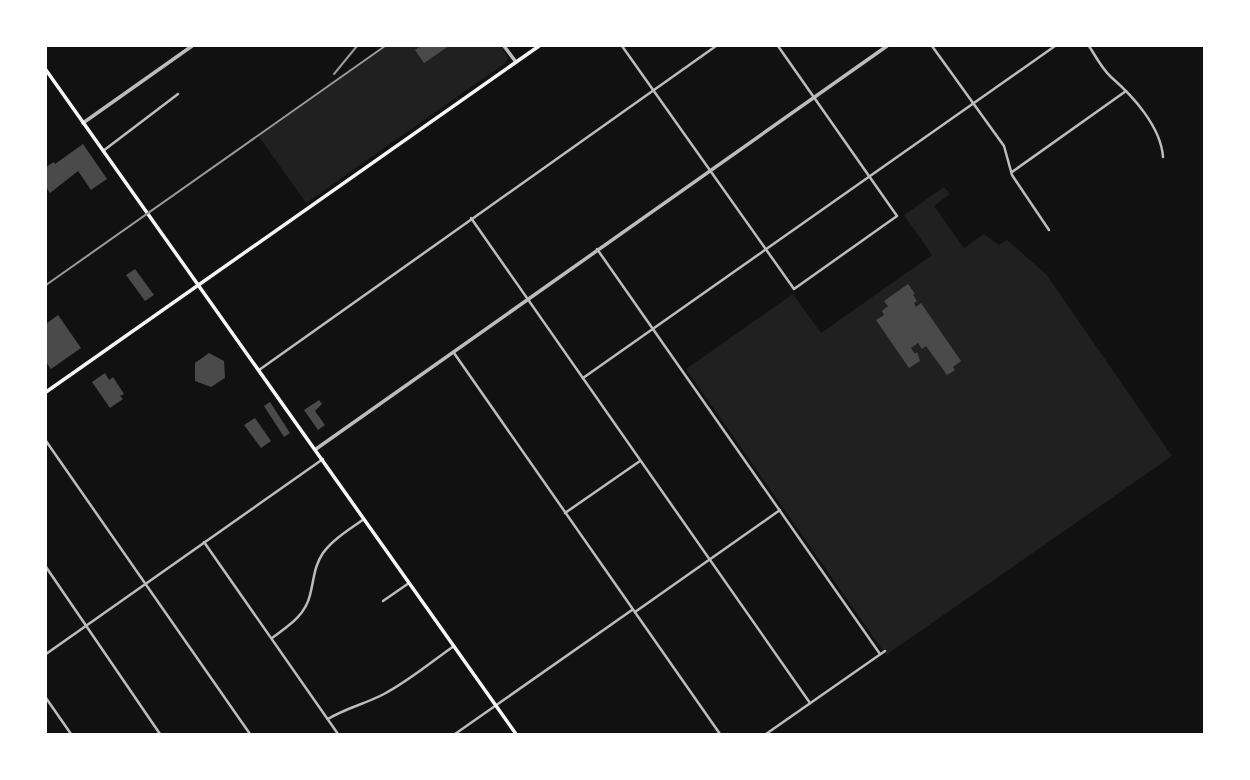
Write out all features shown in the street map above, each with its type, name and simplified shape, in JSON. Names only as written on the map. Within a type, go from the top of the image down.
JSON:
[{"type":"main road","points":[[46,392],[538,46]]},
{"type":"main road","points":[[46,70],[516,734]]},
{"type":"street","points":[[83,124],[192,46]]},
{"type":"street","points":[[505,46],[516,62]]},
{"type":"street","points":[[622,46],[794,289],[897,216],[778,46]]},
{"type":"street","points":[[259,370],[716,46]]},
{"type":"street","points":[[316,449],[887,46]]},
{"type":"street","points":[[932,46],[1004,146],[1011,173],[1049,230]]},
{"type":"street","points":[[582,378],[1055,46]]},
{"type":"street","points":[[1089,46],[1161,141],[1163,157]]},
{"type":"street","points":[[46,81],[51,77]]},
{"type":"street","points":[[1011,173],[1126,92]]},
{"type":"street","points":[[102,151],[178,94]]},
{"type":"street","points":[[471,218],[810,703]]},
{"type":"street","points":[[597,249],[880,654]]},
{"type":"street","points":[[453,351],[720,734]]},
{"type":"street","points":[[46,441],[250,734]]},
{"type":"street","points":[[46,654],[323,459]]},
{"type":"street","points":[[565,513],[640,461]]},
{"type":"street","points":[[455,734],[780,510]]},
{"type":"street","points":[[271,639],[304,610],[311,593],[316,566],[328,546],[364,519]]},
{"type":"street","points":[[203,542],[338,734]]},
{"type":"street","points":[[46,567],[160,734]]},
{"type":"street","points":[[383,601],[409,583]]},
{"type":"street","points":[[328,719],[349,706],[390,691],[454,646]]},
{"type":"street","points":[[766,734],[885,651]]},
{"type":"street","points":[[46,698],[71,734]]},
{"type":"shaded area","points":[[385,46],[501,46],[508,58],[505,63],[306,203],[258,135]]},
{"type":"shaded area","points":[[944,187],[950,194],[934,206],[964,248],[984,234],[999,245],[1007,240],[1046,274],[1172,456],[886,655],[686,369],[793,294],[821,333],[932,255],[904,215]]},
{"type":"building","points":[[421,46],[449,46],[424,63],[415,50]]},
{"type":"building","points":[[83,144],[107,179],[91,190],[78,171],[50,193],[46,187],[46,167],[54,162],[55,164]]},
{"type":"building","points":[[135,269],[154,295],[145,301],[126,275]]},
{"type":"building","points":[[908,284],[915,294],[916,307],[921,303],[961,361],[953,367],[955,370],[947,375],[926,346],[922,349],[918,343],[911,348],[915,354],[917,352],[920,361],[909,368],[876,320],[884,315],[882,311],[888,306],[884,301]]},
{"type":"building","points":[[58,315],[81,348],[51,369],[46,362],[46,324]]},
{"type":"building","points":[[209,353],[224,361],[225,378],[211,387],[195,381],[195,363]]},
{"type":"building","points":[[105,373],[109,380],[113,377],[124,394],[120,396],[123,399],[110,408],[92,382]]},
{"type":"building","points":[[319,400],[322,404],[315,411],[325,425],[318,430],[304,410]]},
{"type":"building","points":[[270,402],[290,433],[284,437],[264,406]]},
{"type":"building","points":[[255,418],[271,441],[261,448],[244,425]]},
{"type":"railway","points":[[334,74],[357,46]]},
{"type":"railway","points":[[46,285],[385,46]]}]
